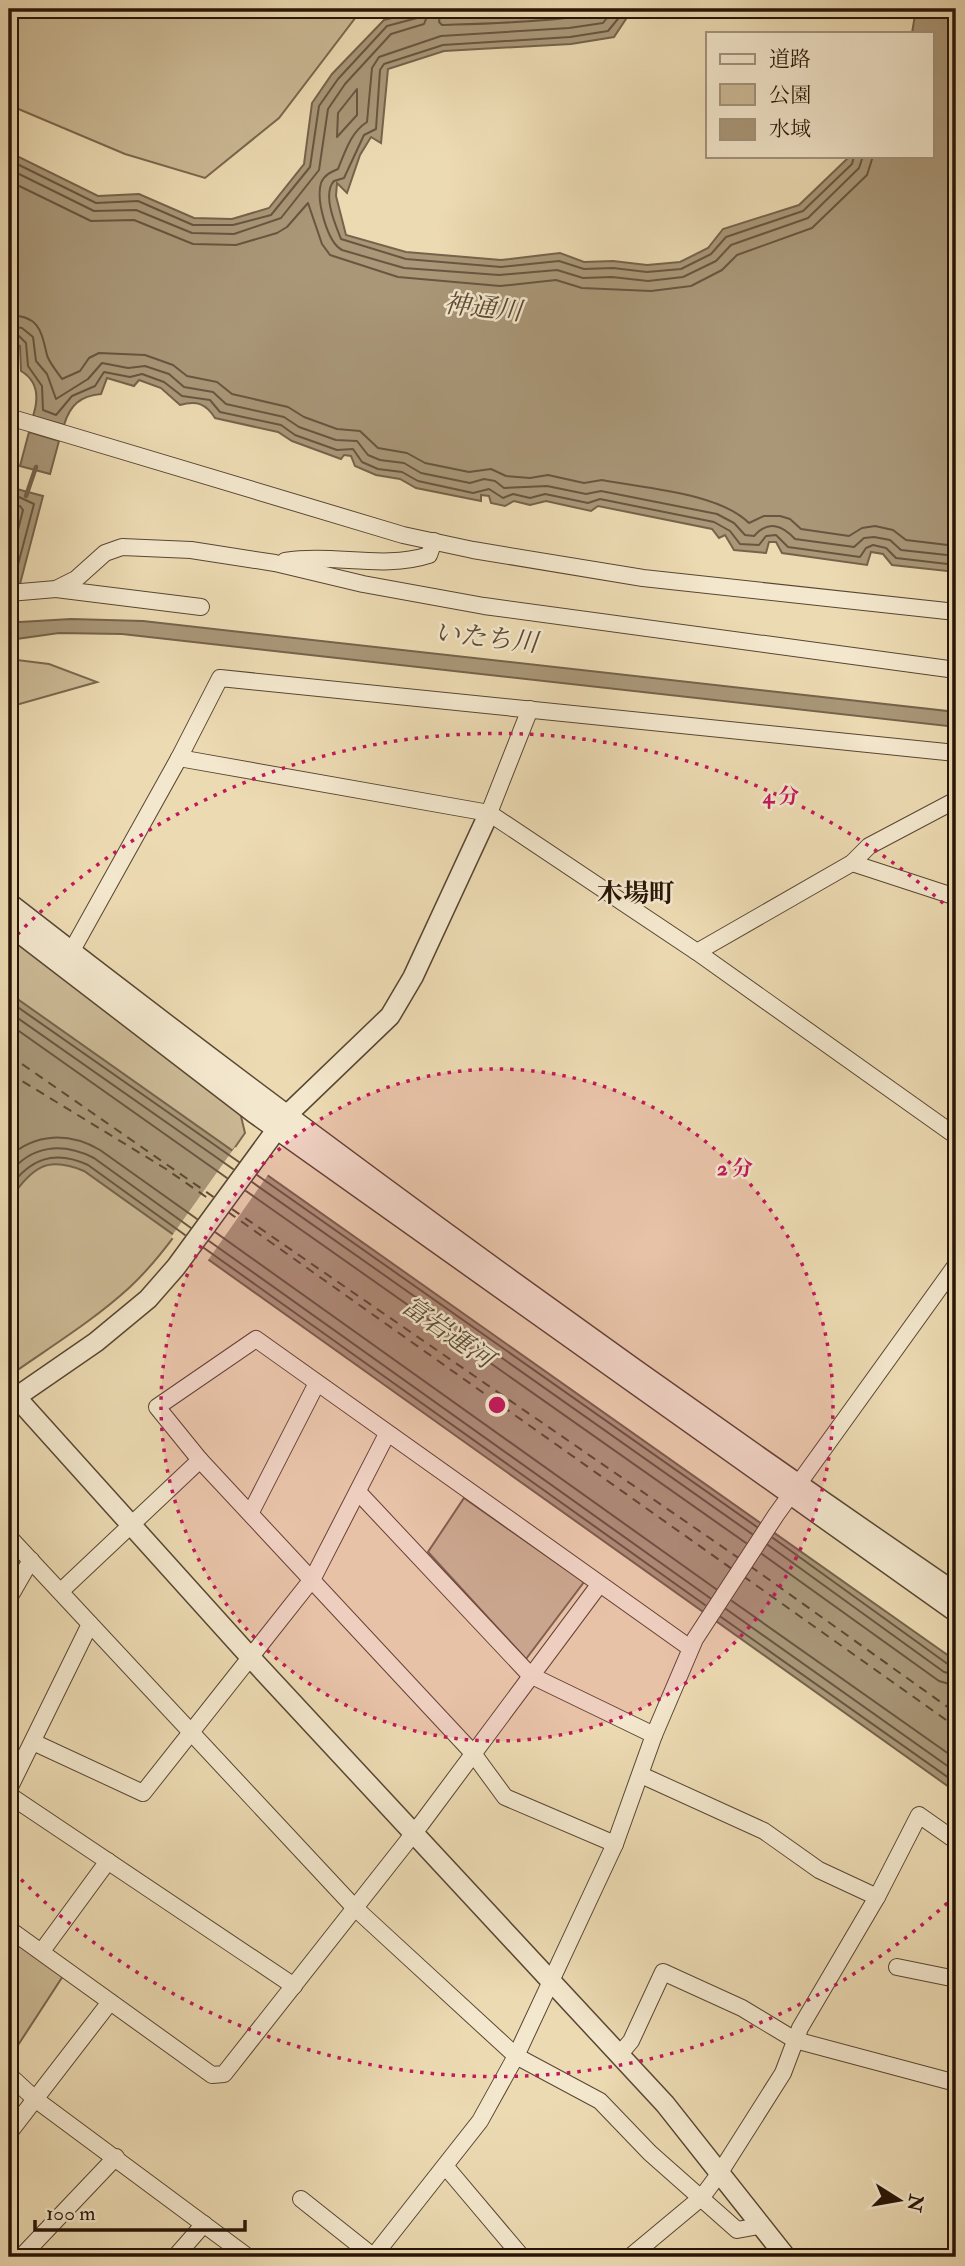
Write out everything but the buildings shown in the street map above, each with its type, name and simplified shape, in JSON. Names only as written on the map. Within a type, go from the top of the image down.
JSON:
[{"type":"street","points":[[9,417],[434,541],[643,578],[956,612]]},
{"type":"street","points":[[275,563],[313,557],[404,563],[429,555],[434,541]]},
{"type":"street","points":[[56,589],[76,579],[105,553],[122,547],[191,550],[275,563],[363,584],[484,606],[956,670]]},
{"type":"street","points":[[13,593],[56,589],[201,607]]},
{"type":"street","points":[[67,959],[179,758],[220,678],[956,753]]},
{"type":"street","points":[[530,709],[489,813],[401,1000],[390,1016],[282,1121],[176,1267],[130,1316],[13,1400],[664,2104],[786,2257]]},
{"type":"street","points":[[179,758],[489,813],[697,952],[956,1136]]},
{"type":"street","points":[[697,952],[852,863],[869,846],[956,800]]},
{"type":"street","points":[[852,863],[956,897]]},
{"type":"street","points":[[9,903],[67,959]]},
{"type":"street","points":[[9,925],[67,959],[282,1121],[521,1286],[956,1612]]},
{"type":"street","points":[[301,2199],[374,2257],[480,2121],[552,1983],[615,1844],[654,1735],[690,1648],[776,1515],[956,1265]]},
{"type":"street","points":[[615,1844],[505,1797],[472,1752],[313,1578],[200,1460],[157,1407],[256,1339],[690,1648]]},
{"type":"street","points":[[251,1512],[317,1383]]},
{"type":"street","points":[[33,1742],[143,1793],[193,1734],[313,1578],[387,1434]]},
{"type":"street","points":[[61,1591],[200,1460]]},
{"type":"street","points":[[795,1489],[956,1593]]},
{"type":"street","points":[[359,1493],[530,1675],[654,1735]]},
{"type":"street","points":[[9,1537],[354,1907],[516,2056],[600,2101],[650,2153],[737,2230],[759,2226]]},
{"type":"street","points":[[9,1598],[31,1560]]},
{"type":"street","points":[[9,1929],[212,2075],[224,2074],[413,1832],[599,1585]]},
{"type":"street","points":[[90,1624],[9,1792],[294,1986]]},
{"type":"street","points":[[641,1775],[764,1831],[819,1870],[877,1897]]},
{"type":"street","points":[[630,2257],[702,2197],[719,2174],[783,2073],[795,2040],[818,1994],[877,1897],[919,1815],[956,1841]]},
{"type":"street","points":[[42,1951],[108,1861]]},
{"type":"street","points":[[897,1967],[956,1979]]},
{"type":"street","points":[[619,2055],[631,2041],[663,1972],[742,2008],[795,2040],[956,2083]]},
{"type":"street","points":[[9,2133],[110,2002]]},
{"type":"street","points":[[9,2075],[36,2099],[248,2257]]},
{"type":"street","points":[[21,2257],[116,2157]]},
{"type":"street","points":[[446,2167],[523,2257]]},
{"type":"street","points":[[176,2257],[204,2224]]},
{"type":"green space","points":[[9,9],[362,9],[279,118],[205,178],[125,154],[9,105]]},
{"type":"green space","points":[[9,659],[49,664],[97,682],[9,707]]},
{"type":"green space","points":[[9,936],[240,1112],[245,1133],[162,1253],[146,1271],[101,1311],[9,1376]]},
{"type":"green space","points":[[464,1498],[584,1582],[526,1659],[428,1552]]},
{"type":"green space","points":[[9,1937],[63,1976],[9,2059]]},
{"type":"water","name":"神通川","points":[[427,9],[643,9],[628,16],[614,37],[571,44],[444,51],[388,69],[381,143],[371,137],[360,155],[347,193],[337,183],[336,196],[346,235],[406,252],[501,260],[560,253],[584,262],[613,261],[647,265],[680,262],[708,248],[723,229],[799,205],[848,158],[934,158],[934,32],[912,32],[916,9],[956,9],[956,572],[892,565],[883,554],[871,552],[867,565],[782,553],[776,542],[769,542],[766,553],[734,550],[725,535],[719,538],[712,529],[598,506],[591,511],[546,501],[530,505],[514,501],[505,506],[491,503],[489,496],[481,495],[481,501],[416,488],[400,479],[376,475],[355,466],[351,456],[344,455],[341,459],[292,441],[278,432],[215,418],[201,404],[180,405],[161,388],[139,380],[134,386],[107,378],[101,394],[87,397],[77,403],[69,412],[64,425],[33,416],[36,390],[31,380],[21,371],[20,346],[9,341],[9,152],[98,196],[139,194],[194,218],[232,219],[269,208],[304,164],[312,103],[332,74],[384,20]]},
{"type":"water","points":[[29,432],[59,441],[50,474],[20,466]]},
{"type":"water","points":[[13,488],[43,496],[20,584],[9,586],[9,502]]},
{"type":"water","name":"いたち川","points":[[71,619],[143,621],[956,712],[956,727],[122,634],[59,633],[9,640],[9,620],[20,622]]},
{"type":"water","name":"富岩運河","points":[[9,993],[956,1661],[956,1792],[84,1171],[59,1164],[40,1168],[25,1180],[9,1200]]},
{"type":"pier","points":[[235,1147],[270,1172],[206,1263],[171,1237]]},
{"type":"waterway","points":[[26,496],[36,467]]},
{"type":"ferry route","points":[[9,1055],[215,1198]]},
{"type":"ferry route","points":[[9,1073],[166,1169],[212,1201]]},
{"type":"ferry route","points":[[232,1209],[740,1559]]},
{"type":"ferry route","points":[[228,1212],[732,1569]]},
{"type":"ferry route","points":[[750,1566],[956,1713]]},
{"type":"ferry route","points":[[743,1576],[956,1727]]},
{"type":"district","name":"木場町","points":[[636,893]]}]
